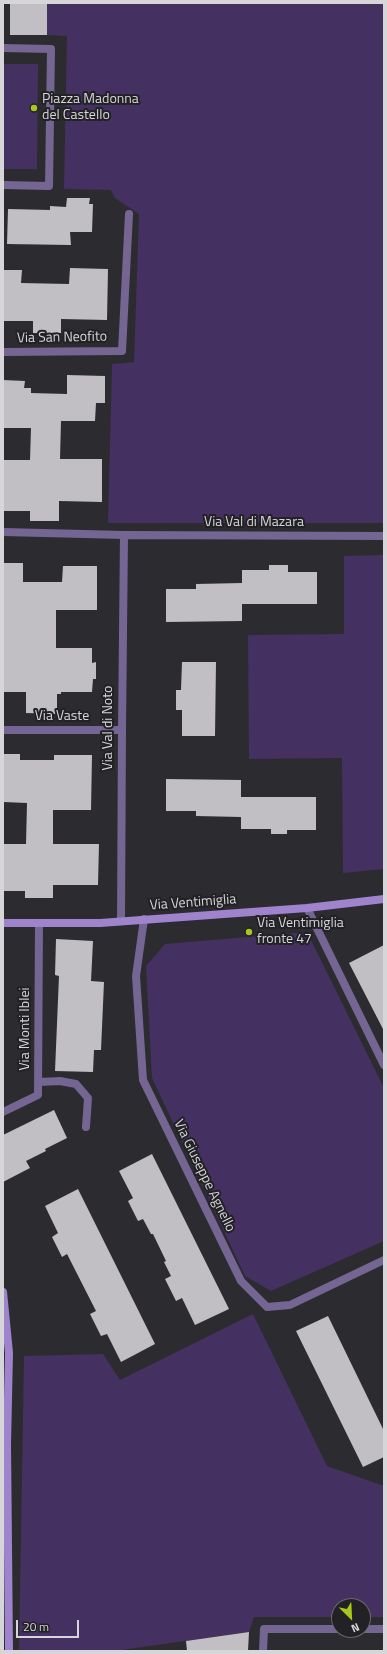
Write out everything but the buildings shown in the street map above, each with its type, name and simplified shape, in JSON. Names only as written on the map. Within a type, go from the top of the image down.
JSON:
[{"type":"main road","name":"Via Ventimiglia","points":[[3,923],[122,921],[307,908],[384,898]]},
{"type":"main road","points":[[3,1292],[9,1353],[5,1444],[9,1651]]},
{"type":"street","points":[[3,48],[51,49],[48,186],[3,185]]},
{"type":"street","name":"Via San Neofito","points":[[3,352],[122,351],[129,214]]},
{"type":"street","name":"Via Val di Mazara","points":[[3,532],[124,536],[384,536]]},
{"type":"street","name":"Via Val di Noto","points":[[122,921],[124,536]]},
{"type":"street","name":"Via Vaste","points":[[3,730],[122,730]]},
{"type":"street","points":[[307,908],[384,1065]]},
{"type":"street","name":"Via Giuseppe Agnello","points":[[144,919],[136,976],[143,1080],[241,1281],[267,1307],[290,1305],[384,1260]]},
{"type":"street","name":"Via Monti Iblei","points":[[3,1112],[38,1095],[39,923]]},
{"type":"street","points":[[38,1082],[60,1081],[76,1084],[88,1098],[86,1127]]},
{"type":"street","points":[[263,1651],[264,1629],[331,1629]]},
{"type":"street","points":[[371,1629],[384,1629]]},
{"type":"shaded area","points":[[47,3],[384,3],[384,523],[108,523],[112,364],[134,362],[139,214],[115,198],[111,190],[64,189],[67,36],[47,35]]},
{"type":"shaded area","points":[[3,64],[38,64],[37,169],[3,169]]},
{"type":"shaded area","points":[[384,555],[384,869],[343,873],[342,758],[249,759],[248,635],[344,634],[344,556]]},
{"type":"shaded area","points":[[307,932],[384,1088],[384,1241],[271,1291],[245,1276],[152,1078],[146,966],[165,944]]},
{"type":"shaded area","points":[[253,1314],[327,1466],[384,1486],[384,1617],[371,1617],[371,1598],[331,1598],[331,1617],[254,1617],[249,1632],[114,1651],[19,1651],[24,1356],[103,1354],[120,1380]]},
{"type":"place","name":"Piazza Madonna del Castello","points":[[34,108]]},
{"type":"place","name":"Via Ventimiglia fronte 47","points":[[249,932]]}]
